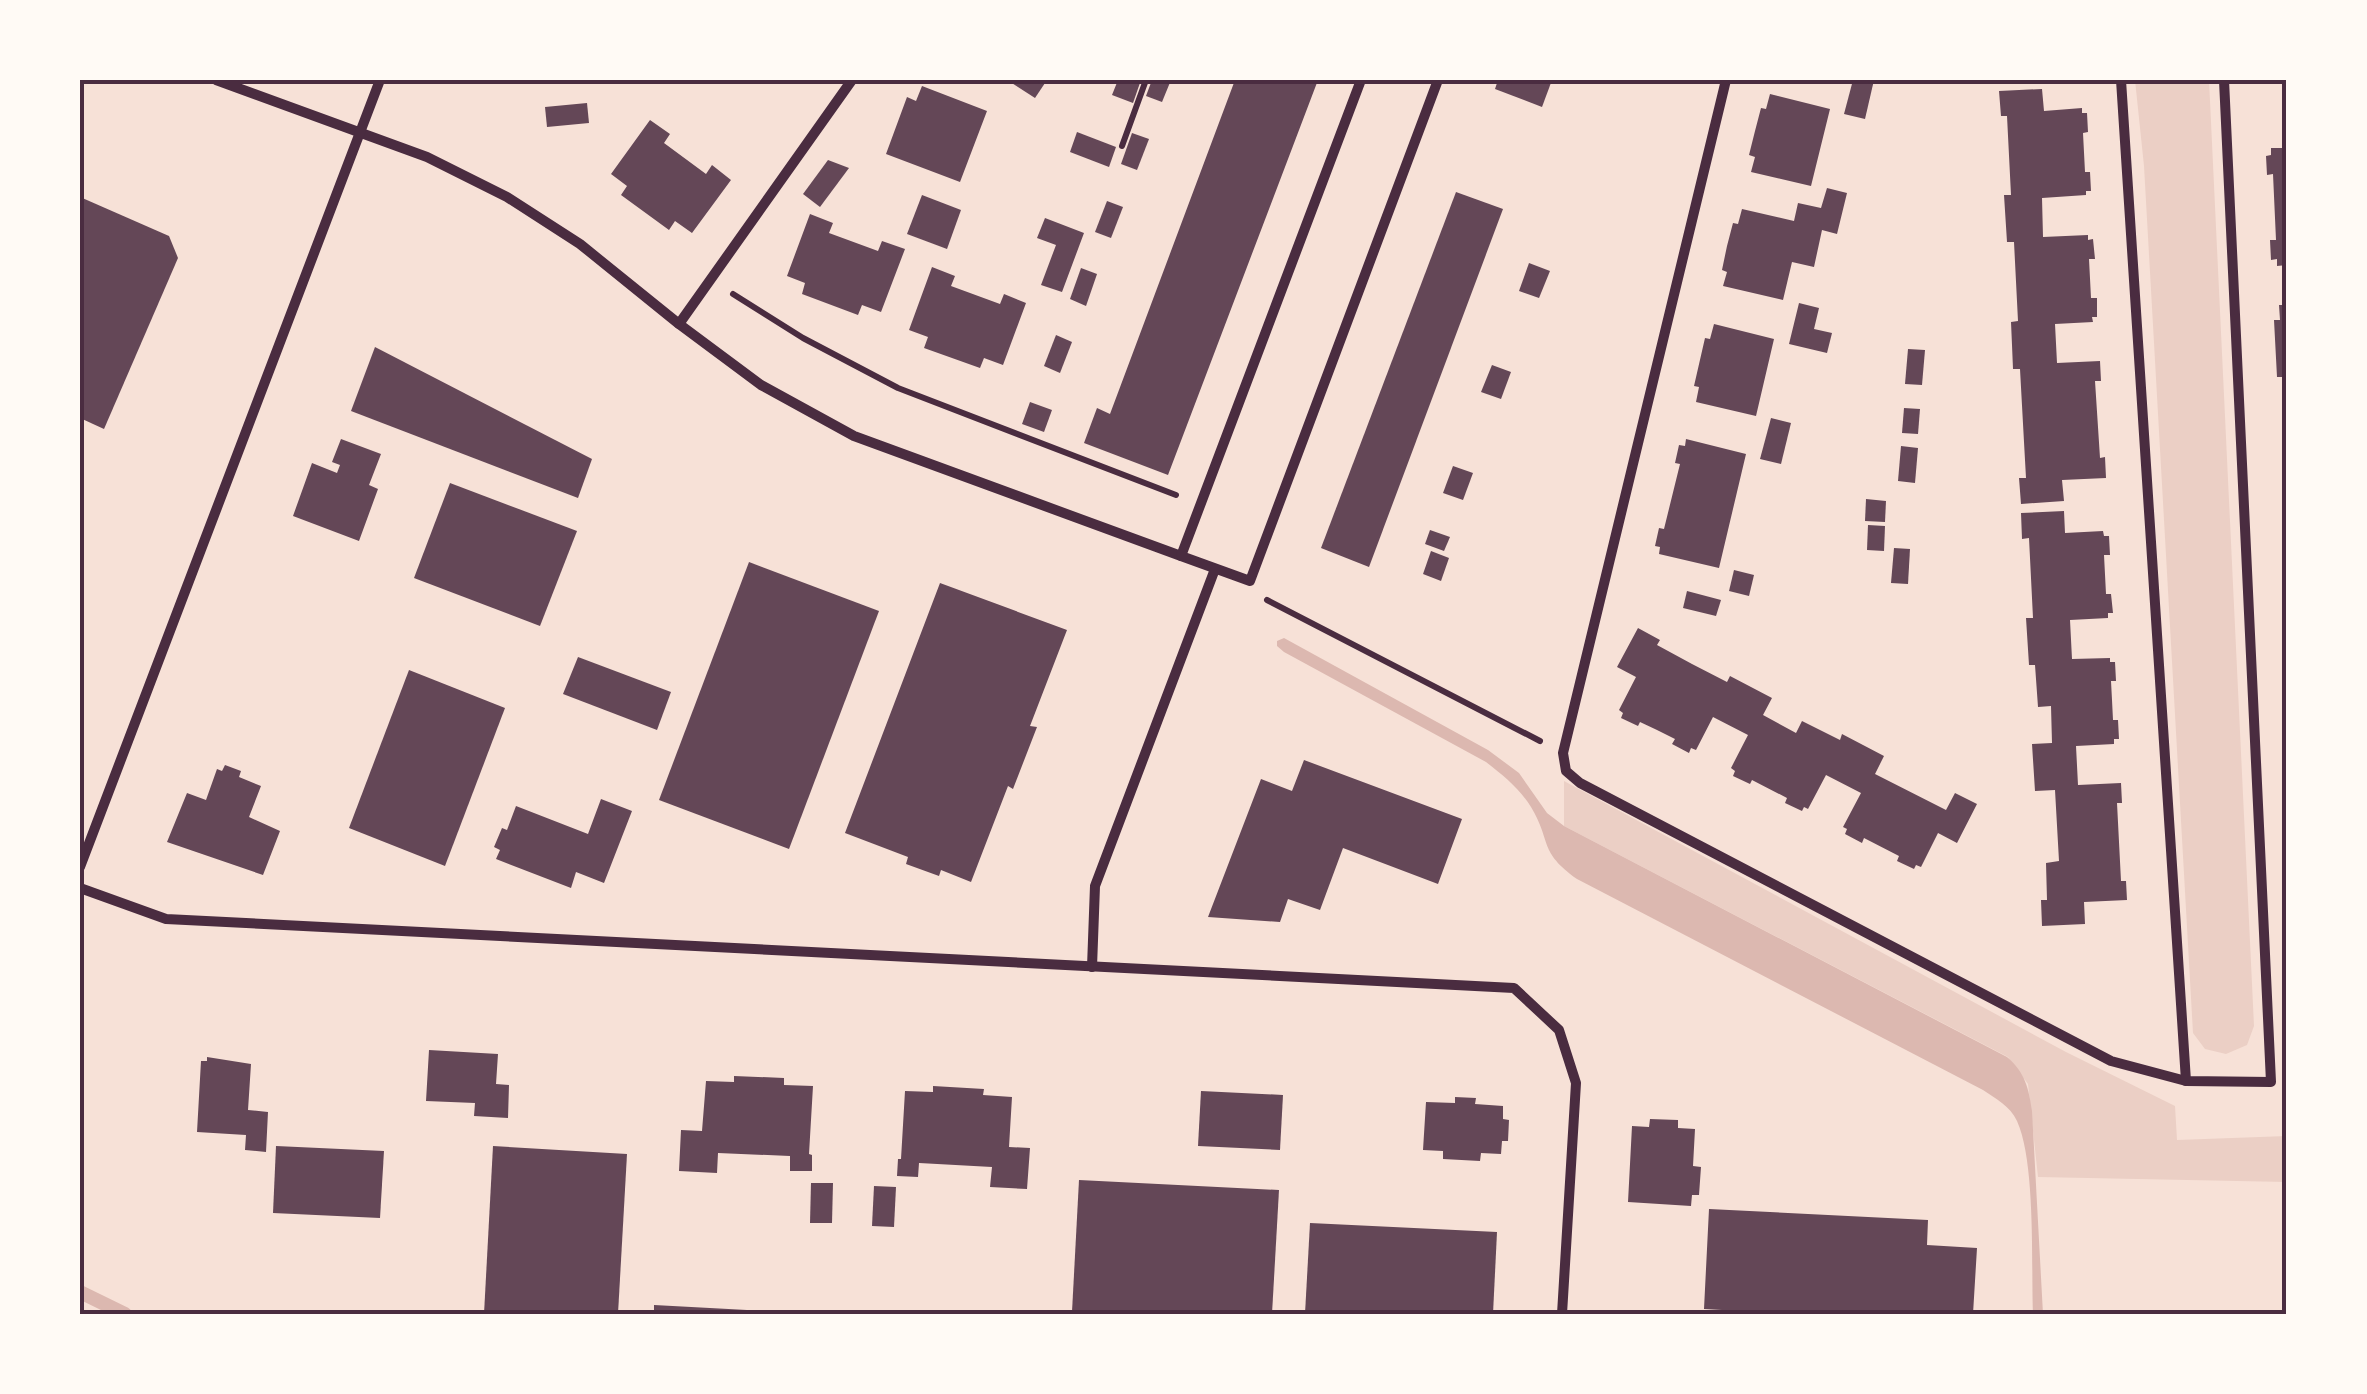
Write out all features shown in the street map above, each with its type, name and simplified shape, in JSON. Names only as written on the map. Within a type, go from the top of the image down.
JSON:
[{"type":"street","points":[[216,80],[426,157],[530,210],[762,385],[854,436],[1250,581],[1438,80]]},
{"type":"street","points":[[80,867],[380,80]]},
{"type":"street","points":[[679,324],[852,80]]},
{"type":"street","points":[[1181,556],[1361,80]]},
{"type":"street","points":[[1726,80],[1563,753],[1566,770],[1580,783],[2111,1061],[2186,1081],[2271,1082],[2224,80]]},
{"type":"street","points":[[2121,80],[2186,1081]]},
{"type":"street","points":[[1092,967],[1095,886],[1215,570]]},
{"type":"street","points":[[80,888],[166,918],[1514,988],[1560,1030],[1576,1084],[1562,1314]]},
{"type":"path","points":[[1122,146],[1146,80]]},
{"type":"path","points":[[711,280],[803,338],[898,388],[1200,504]]},
{"type":"path","points":[[1250,581],[1258,595],[1563,753]]},
{"type":"shaded area","points":[[2135,80],[2209,80],[2254,1026],[2247,1045],[2226,1054],[2205,1049],[2193,1033],[2144,166]]},
{"type":"shaded area","points":[[1284,638],[1488,750],[1519,773],[1547,813],[1564,826],[2007,1057],[2025,1081],[2032,1111],[2043,1314],[2033,1314],[2031,1215],[2023,1139],[2007,1107],[1983,1090],[1577,879],[1556,861],[1531,807],[1499,772],[1284,652],[1277,641]]},
{"type":"shaded area","points":[[1564,781],[2066,1052],[2175,1106],[2177,1140],[2287,1136],[2287,1182],[2038,1177],[2028,1084],[2008,1057],[1564,826]]},
{"type":"building","points":[[1007,80],[1047,80],[1035,98]]},
{"type":"building","points":[[1118,80],[1141,80],[1133,103],[1112,95]]},
{"type":"building","points":[[1152,80],[1171,80],[1162,102],[1146,96]]},
{"type":"building","points":[[1235,80],[1318,80],[1168,475],[1084,443],[1097,408],[1110,414]]},
{"type":"building","points":[[1498,80],[1552,80],[1542,107],[1495,89]]},
{"type":"building","points":[[1853,80],[1874,80],[1865,119],[1844,114]]},
{"type":"building","points":[[922,86],[987,111],[960,182],[886,154],[907,97],[916,101]]},
{"type":"building","points":[[2042,89],[2044,111],[2082,108],[2082,113],[2087,113],[2088,132],[2083,133],[2085,172],[2090,172],[2091,191],[2086,191],[2086,195],[2042,198],[2043,237],[2088,235],[2088,240],[2093,239],[2095,259],[2089,259],[2091,298],[2097,298],[2097,317],[2092,317],[2093,322],[2055,324],[2057,363],[2100,361],[2101,381],[2095,381],[2100,458],[2105,457],[2106,478],[2062,480],[2064,501],[2021,504],[2019,478],[2026,478],[2020,369],[2013,369],[2011,322],[2018,321],[2014,242],[2007,242],[2004,195],[2011,195],[2007,116],[2001,116],[1999,91]]},
{"type":"building","points":[[1770,94],[1830,109],[1811,186],[1751,172],[1755,157],[1749,155],[1761,108],[1766,109]]},
{"type":"building","points":[[587,103],[589,123],[547,127],[545,107]]},
{"type":"building","points":[[650,120],[670,134],[664,143],[706,174],[712,165],[731,180],[692,233],[675,221],[669,230],[621,195],[627,186],[611,174]]},
{"type":"building","points":[[1077,132],[1116,147],[1109,167],[1070,152]]},
{"type":"building","points":[[1132,133],[1149,139],[1137,170],[1121,164]]},
{"type":"building","points":[[2271,148],[2287,148],[2287,265],[2277,266],[2277,259],[2271,260],[2270,240],[2276,240],[2273,174],[2267,175],[2266,156],[2271,155]]},
{"type":"building","points":[[828,160],[849,168],[820,207],[803,194]]},
{"type":"building","points":[[1827,188],[1847,193],[1837,234],[1822,230],[1814,267],[1792,262],[1783,300],[1723,286],[1727,246],[1733,223],[1738,224],[1742,209],[1794,221],[1798,203],[1821,208]]},
{"type":"building","points":[[1456,192],[1503,209],[1369,567],[1321,548]]},
{"type":"building","points":[[922,195],[961,210],[947,249],[907,234]]},
{"type":"building","points":[[80,197],[169,236],[178,258],[104,429],[80,418]]},
{"type":"building","points":[[1107,201],[1123,207],[1111,238],[1095,232]]},
{"type":"building","points":[[810,214],[833,223],[829,233],[878,251],[882,241],[905,249],[881,312],[862,305],[858,315],[802,294],[805,283],[787,276]]},
{"type":"building","points":[[1045,218],[1084,233],[1062,292],[1041,285],[1056,245],[1037,238]]},
{"type":"building","points":[[1529,263],[1550,271],[1539,298],[1519,291]]},
{"type":"building","points":[[932,267],[955,276],[951,286],[1000,304],[1004,294],[1026,303],[1003,365],[984,358],[980,368],[924,348],[928,337],[909,330]]},
{"type":"building","points":[[1081,268],[1097,274],[1086,306],[1070,299]]},
{"type":"building","points":[[1799,303],[1819,308],[1814,329],[1832,333],[1827,353],[1789,344]]},
{"type":"building","points":[[2279,305],[2287,305],[2287,392],[2283,377],[2277,377],[2274,320],[2280,320]]},
{"type":"building","points":[[1714,324],[1774,339],[1756,416],[1696,402],[1699,387],[1694,386],[1705,338],[1710,339]]},
{"type":"building","points":[[1056,335],[1072,342],[1060,373],[1044,366]]},
{"type":"building","points":[[375,347],[592,459],[578,498],[351,411]]},
{"type":"building","points":[[1908,349],[1925,350],[1922,385],[1905,384]]},
{"type":"building","points":[[1492,365],[1511,372],[1501,399],[1481,392]]},
{"type":"building","points":[[1030,402],[1052,410],[1044,432],[1022,424]]},
{"type":"building","points":[[1904,408],[1920,409],[1918,434],[1902,433]]},
{"type":"building","points":[[1771,418],[1791,423],[1781,464],[1760,459]]},
{"type":"building","points":[[341,439],[381,454],[369,485],[378,489],[359,541],[293,516],[312,463],[337,473],[340,465],[332,462]]},
{"type":"building","points":[[1686,439],[1746,454],[1719,568],[1659,554],[1660,547],[1655,546],[1659,528],[1664,529],[1680,464],[1675,463],[1679,445],[1685,446]]},
{"type":"building","points":[[1901,446],[1918,448],[1915,483],[1898,481]]},
{"type":"building","points":[[1453,466],[1473,473],[1463,500],[1443,493]]},
{"type":"building","points":[[450,483],[577,531],[540,626],[414,578]]},
{"type":"building","points":[[1866,499],[1886,501],[1885,522],[1865,521]]},
{"type":"building","points":[[2064,511],[2065,533],[2103,531],[2104,536],[2109,536],[2110,555],[2104,555],[2106,594],[2111,594],[2113,613],[2108,613],[2108,618],[2070,620],[2072,659],[2110,658],[2110,662],[2115,662],[2116,681],[2111,681],[2113,720],[2118,720],[2119,739],[2114,739],[2114,744],[2076,746],[2078,785],[2121,783],[2122,803],[2117,803],[2121,881],[2126,881],[2127,900],[2084,902],[2085,924],[2042,926],[2041,900],[2047,900],[2046,863],[2059,861],[2055,790],[2035,791],[2032,744],[2052,743],[2051,706],[2038,707],[2035,665],[2029,665],[2026,618],[2033,618],[2029,538],[2022,539],[2021,513]]},
{"type":"building","points":[[1868,525],[1885,526],[1884,551],[1867,550]]},
{"type":"building","points":[[1430,530],[1450,537],[1444,551],[1425,544]]},
{"type":"building","points":[[1894,548],[1910,549],[1908,584],[1891,583]]},
{"type":"building","points":[[1431,551],[1449,558],[1441,581],[1423,574]]},
{"type":"building","points":[[749,562],[879,611],[789,849],[659,800]]},
{"type":"building","points":[[1734,570],[1754,575],[1749,596],[1729,591]]},
{"type":"building","points":[[940,583],[1067,630],[1030,726],[1037,727],[1013,789],[1008,786],[971,882],[941,870],[939,876],[906,864],[908,857],[845,833]]},
{"type":"building","points":[[1687,591],[1721,600],[1716,616],[1683,608]]},
{"type":"building","points":[[1638,628],[1660,640],[1657,645],[1692,664],[1727,682],[1730,676],[1772,698],[1763,715],[1796,733],[1802,721],[1840,740],[1842,734],[1884,756],[1875,774],[1946,810],[1955,793],[1977,804],[1957,843],[1938,833],[1921,867],[1916,865],[1914,869],[1897,861],[1899,856],[1864,838],[1862,843],[1845,834],[1847,829],[1843,827],[1861,793],[1826,775],[1808,809],[1804,807],[1802,811],[1785,803],[1787,798],[1752,780],[1750,784],[1733,776],[1735,771],[1731,768],[1748,735],[1713,717],[1696,750],[1691,748],[1689,753],[1672,744],[1675,739],[1640,722],[1638,726],[1621,718],[1623,713],[1619,710],[1636,677],[1617,667]]},
{"type":"building","points":[[578,657],[671,692],[657,730],[563,694]]},
{"type":"building","points":[[409,670],[505,708],[445,866],[349,828]]},
{"type":"building","points":[[1304,760],[1462,819],[1438,884],[1343,848],[1320,910],[1288,899],[1280,922],[1208,917],[1261,779],[1292,791]]},
{"type":"building","points":[[225,765],[241,771],[239,777],[261,786],[249,817],[280,831],[263,875],[167,842],[187,793],[206,800],[217,769],[222,771]]},
{"type":"building","points":[[601,799],[632,811],[604,883],[576,872],[571,888],[496,859],[500,850],[494,847],[502,828],[507,830],[516,806],[588,834]]},
{"type":"building","points":[[429,1050],[498,1054],[496,1084],[509,1085],[508,1118],[474,1116],[475,1103],[426,1101]]},
{"type":"building","points":[[207,1057],[251,1064],[248,1110],[268,1112],[266,1152],[245,1150],[246,1135],[197,1132],[201,1061],[207,1061]]},
{"type":"building","points":[[734,1076],[784,1078],[784,1085],[813,1086],[809,1154],[812,1171],[790,1171],[790,1156],[718,1153],[717,1173],[679,1171],[681,1130],[702,1131],[706,1081],[734,1082]]},
{"type":"building","points":[[933,1086],[984,1089],[983,1095],[1012,1097],[1009,1147],[1030,1148],[1027,1189],[990,1187],[992,1167],[919,1163],[918,1177],[897,1176],[905,1091],[933,1092]]},
{"type":"building","points":[[1201,1091],[1283,1095],[1280,1150],[1198,1146]]},
{"type":"building","points":[[1455,1097],[1476,1098],[1475,1104],[1503,1106],[1503,1119],[1509,1120],[1508,1141],[1502,1141],[1501,1154],[1481,1153],[1480,1161],[1443,1159],[1443,1151],[1423,1150],[1426,1102],[1455,1103]]},
{"type":"building","points":[[1650,1119],[1678,1120],[1678,1128],[1695,1129],[1693,1166],[1701,1167],[1699,1195],[1692,1195],[1691,1206],[1628,1202],[1632,1126],[1649,1127]]},
{"type":"building","points":[[276,1146],[384,1151],[380,1218],[273,1213]]},
{"type":"building","points":[[493,1146],[627,1154],[618,1314],[484,1314]]},
{"type":"building","points":[[1079,1180],[1279,1190],[1272,1314],[1072,1312]]},
{"type":"building","points":[[811,1183],[833,1183],[832,1223],[810,1223]]},
{"type":"building","points":[[874,1186],[896,1187],[894,1227],[872,1226]]},
{"type":"building","points":[[1709,1209],[1928,1220],[1927,1245],[1977,1248],[1973,1314],[1792,1314],[1704,1309]]},
{"type":"building","points":[[1310,1223],[1497,1232],[1493,1314],[1305,1314]]},
{"type":"building","points":[[654,1305],[747,1310],[747,1314],[654,1314]]},
{"type":"waterway","points":[[80,1292],[125,1314]]}]
